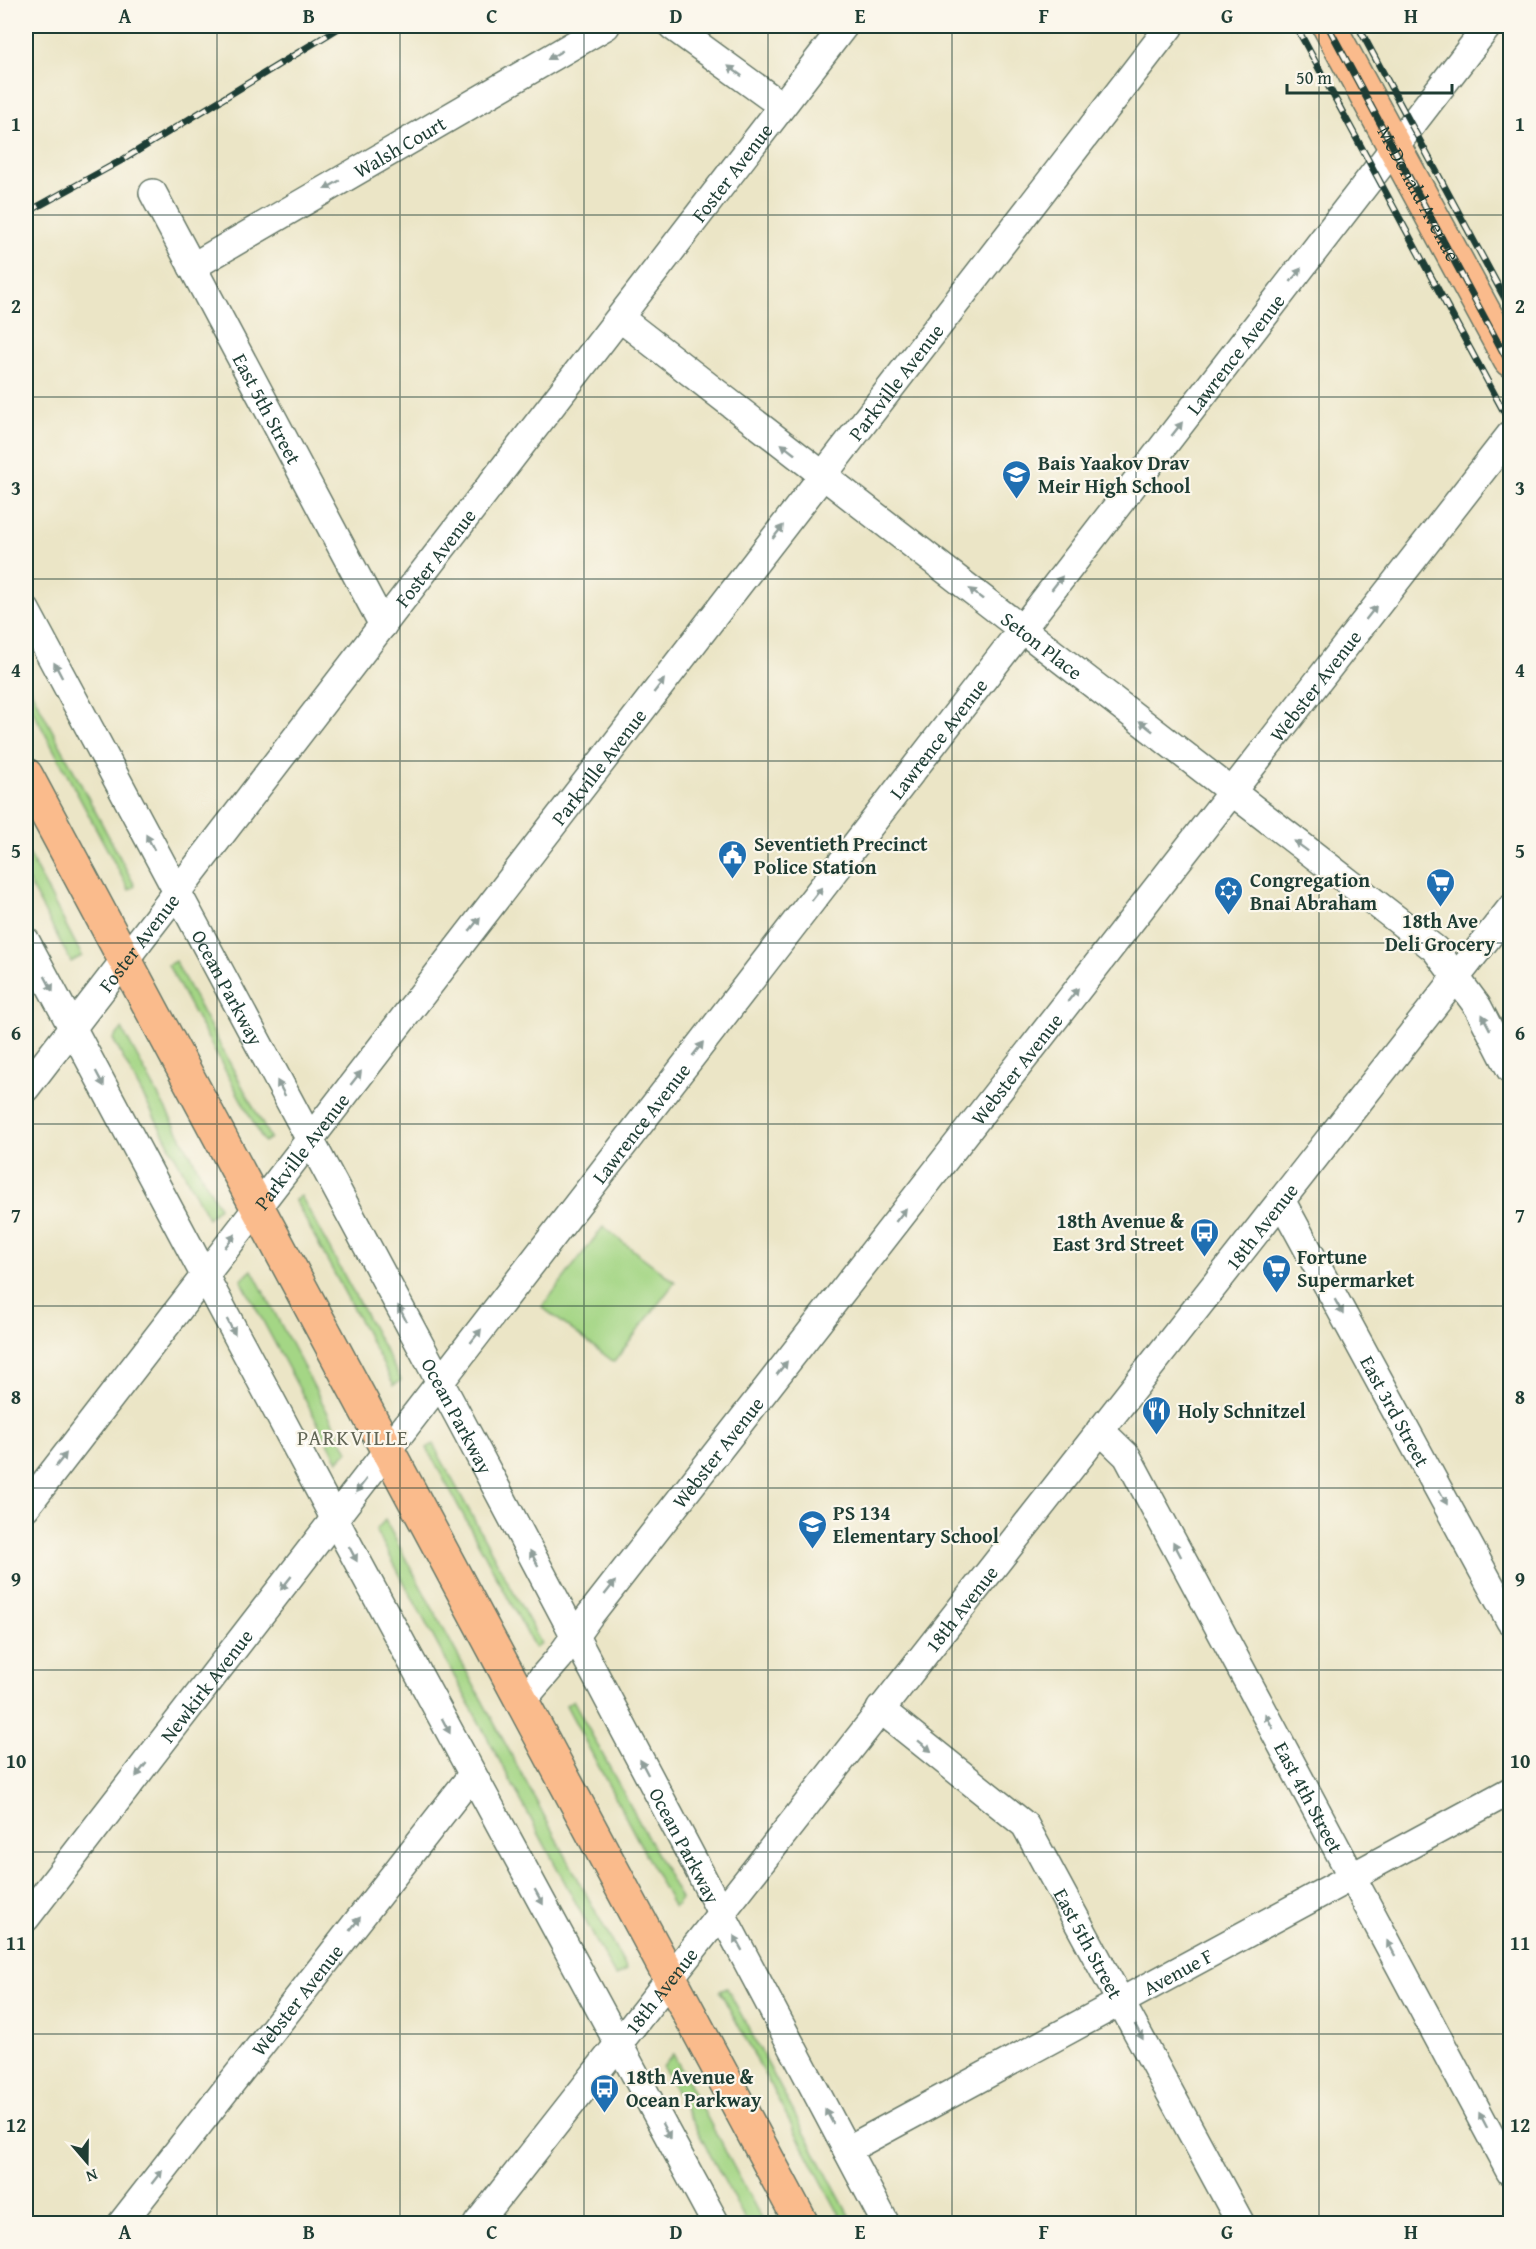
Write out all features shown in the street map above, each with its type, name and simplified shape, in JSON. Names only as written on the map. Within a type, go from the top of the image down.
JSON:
[{"type":"main road","name":"McDonald Avenue","points":[[1329,26],[1510,360]]},
{"type":"main road","points":[[26,775],[256,1208],[802,2223]]},
{"type":"street","name":"Walsh Court","points":[[192,267],[606,26]]},
{"type":"street","points":[[672,26],[782,106]]},
{"type":"street","name":"Foster Avenue","points":[[26,1088],[844,26]]},
{"type":"street","name":"Parkville Avenue","points":[[26,1507],[1170,26]]},
{"type":"street","name":"Lawrence Avenue","points":[[387,1452],[1488,26]]},
{"type":"street","name":"East 5th Street","points":[[153,193],[383,625]]},
{"type":"street","name":"Seton Place","points":[[620,318],[1436,949],[1478,1007],[1510,1069]]},
{"type":"street","name":"Webster Avenue","points":[[521,1702],[1510,435]]},
{"type":"street","name":"Ocean Parkway","points":[[26,610],[575,1635],[886,2223]]},
{"type":"street","name":"18th Avenue","points":[[477,2223],[1510,909]]},
{"type":"street","points":[[26,941],[472,1775],[716,2223]]},
{"type":"street","name":"East 3rd Street","points":[[1281,1200],[1510,1621]]},
{"type":"street","name":"East 4th Street","points":[[1100,1430],[1127,1456],[1510,2172]]},
{"type":"street","name":"Newkirk Avenue","points":[[26,1918],[387,1452]]},
{"type":"street","name":"East 5th Street","points":[[880,1709],[1025,1825],[1241,2223]]},
{"type":"street","name":"Webster Avenue","points":[[121,2223],[472,1775]]},
{"type":"street","name":"Avenue F","points":[[847,2151],[1121,2000],[1510,1791]]},
{"type":"green space","points":[[26,681],[135,886],[129,890],[26,698]]},
{"type":"green space","points":[[26,849],[82,956],[71,962],[26,877]]},
{"type":"green space","points":[[175,961],[270,1138],[264,1142],[168,965]]},
{"type":"green space","points":[[122,1029],[219,1207],[208,1218],[113,1039]]},
{"type":"green space","points":[[301,1196],[401,1380],[394,1385],[295,1200]]},
{"type":"green space","points":[[603,1227],[675,1282],[614,1362],[542,1307]]},
{"type":"green space","points":[[252,1270],[348,1451],[338,1461],[241,1280]]},
{"type":"green space","points":[[433,1444],[541,1643],[535,1648],[427,1448]]},
{"type":"green space","points":[[385,1520],[627,1970],[615,1976],[376,1530]]},
{"type":"green space","points":[[573,1700],[681,1899],[674,1908],[566,1705]]},
{"type":"green space","points":[[727,1988],[853,2223],[844,2223],[720,1991]]},
{"type":"green space","points":[[673,2054],[764,2223],[747,2223],[663,2067]]},
{"type":"railway","points":[[26,213],[124,159],[342,26]]},
{"type":"railway","points":[[1296,26],[1510,423]]},
{"type":"railway","points":[[1328,26],[1510,365]]},
{"type":"railway","points":[[1358,26],[1510,308]]},
{"type":"place","name":"Bais Yaakov Drav Meir High School","points":[[1017,500]]},
{"type":"place","name":"Seventieth Precinct Police Station","points":[[733,880]]},
{"type":"place","name":"18th Ave Deli Grocery","points":[[1440,908]]},
{"type":"place","name":"Congregation Bnai Abraham","points":[[1229,916]]},
{"type":"place","name":"18th Avenue & East 3rd Street","points":[[1205,1258]]},
{"type":"place","name":"Fortune Supermarket","points":[[1276,1294]]},
{"type":"place","name":"Holy Schnitzel","points":[[1157,1436]]},
{"type":"place","name":"PS 134 Elementary School","points":[[812,1550]]},
{"type":"place","name":"18th Avenue & Ocean Parkway","points":[[605,2114]]},
{"type":"district","name":"PARKVILLE","points":[[353,1437]]}]
